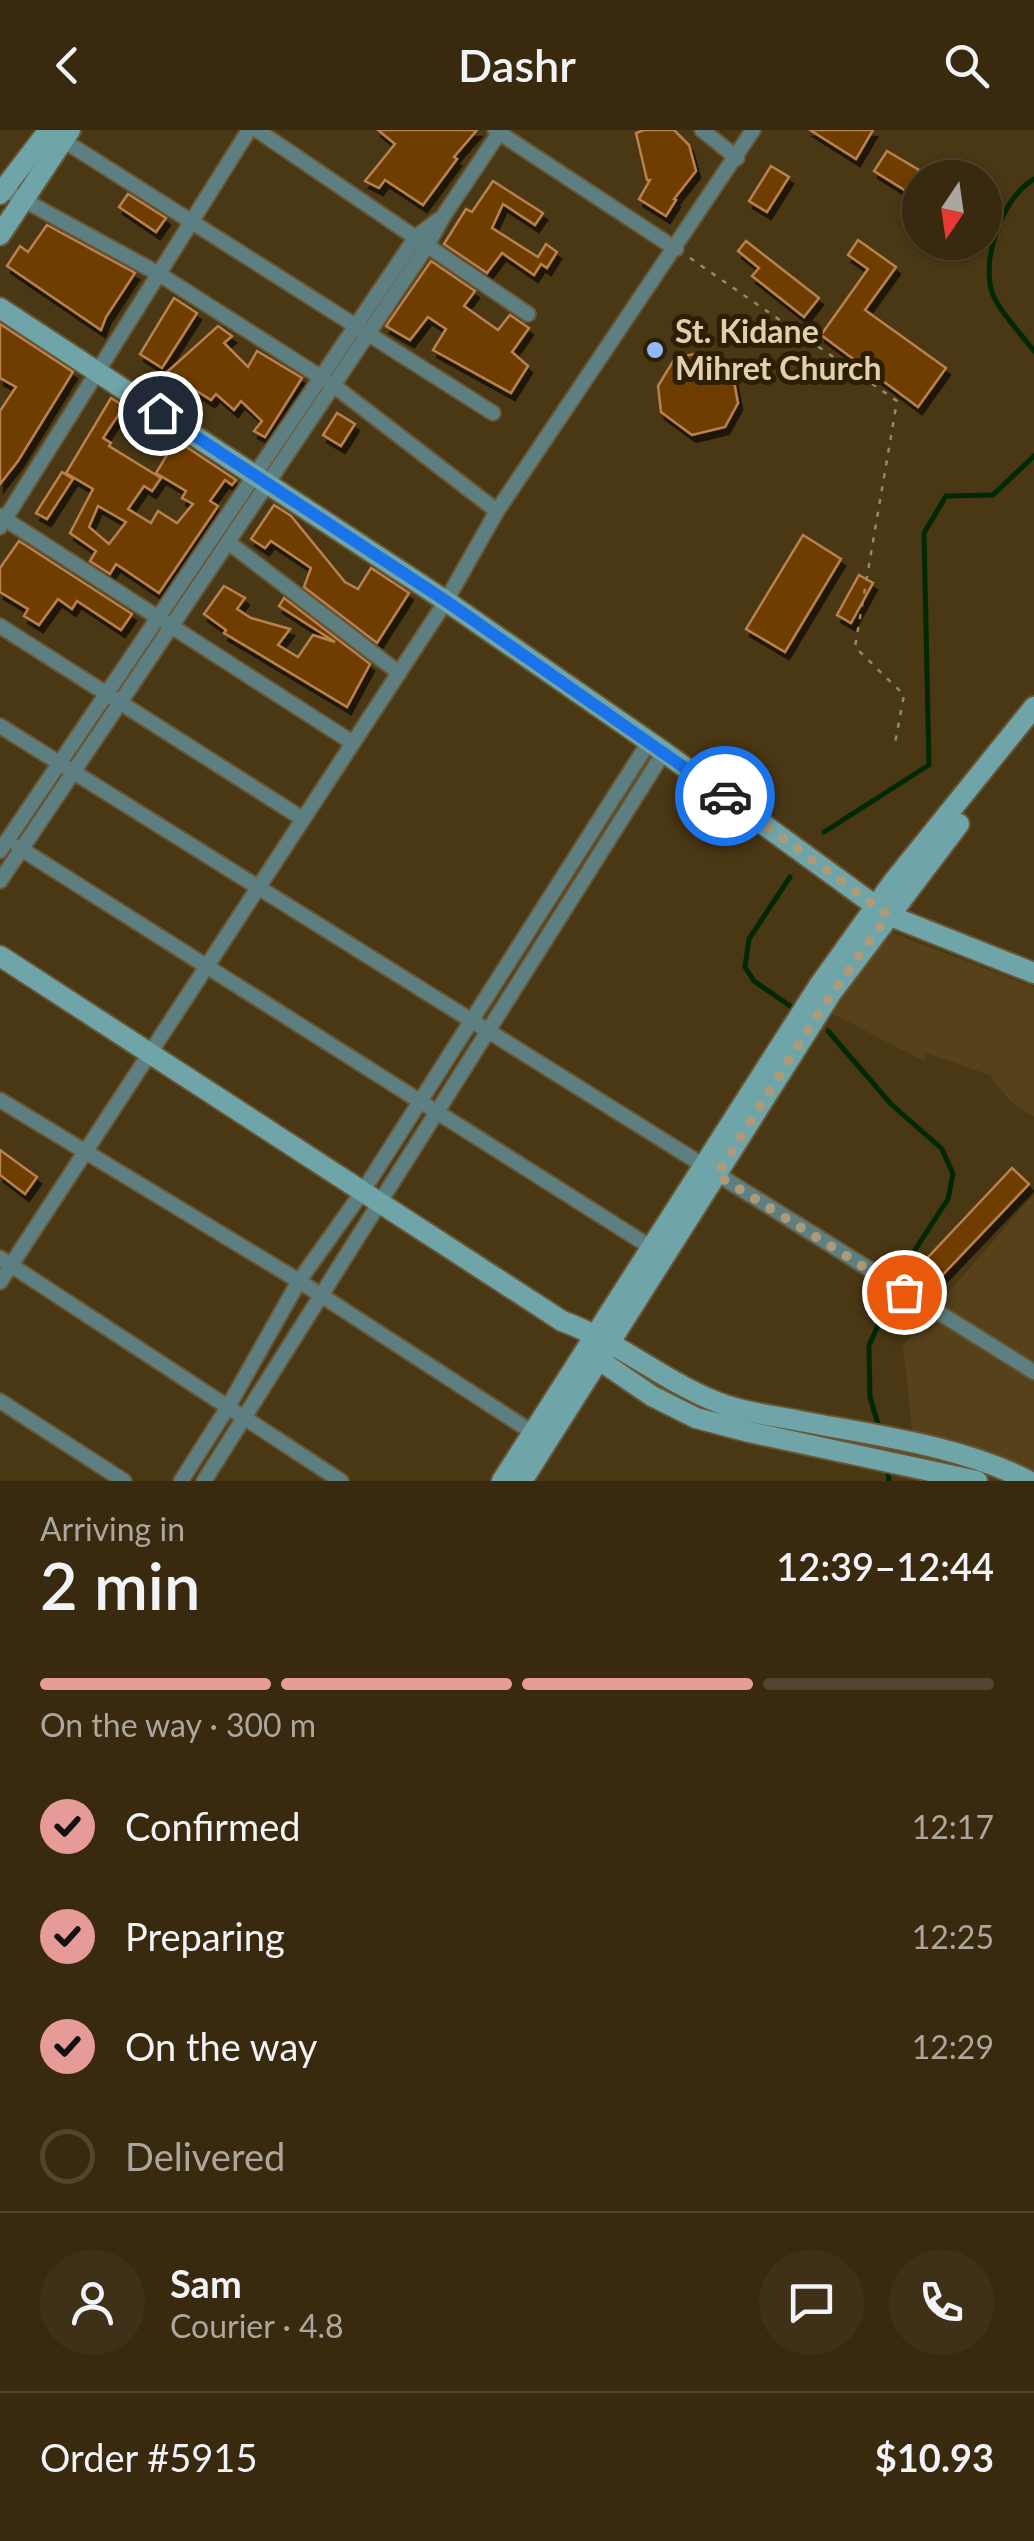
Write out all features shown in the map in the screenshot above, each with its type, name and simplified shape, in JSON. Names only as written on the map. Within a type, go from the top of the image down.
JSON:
[{"type":"street","points":[[249,130],[2,521],[353,743]]},
{"type":"street","points":[[257,130],[528,314]]},
{"type":"street","points":[[702,130],[737,158]]},
{"type":"street","points":[[0,1282],[6,1262],[85,1152],[446,601],[497,511],[753,130]]},
{"type":"street","points":[[55,132],[493,413]]},
{"type":"street","points":[[55,132],[1,190],[159,274],[327,381],[497,511]]},
{"type":"street","points":[[0,235],[22,201],[55,132]]},
{"type":"street","points":[[0,881],[121,703],[165,622],[497,132],[676,249]]},
{"type":"street","points":[[0,308],[446,601],[657,747],[882,911],[1034,972]]},
{"type":"street","points":[[261,480],[228,542],[107,694],[2,843],[22,850],[652,1248]]},
{"type":"street","points":[[228,542],[398,673]]},
{"type":"street","points":[[0,626],[303,819]]},
{"type":"street","points":[[882,911],[892,882],[1034,707]]},
{"type":"street","points":[[0,726],[1034,1372]]},
{"type":"street","points":[[502,1481],[540,1437],[826,988],[882,911],[1034,728]]},
{"type":"street","points":[[204,1481],[321,1296],[421,1102],[657,747]]},
{"type":"street","points":[[181,1481],[228,1407],[298,1281],[372,1197],[437,1113],[657,747]]},
{"type":"street","points":[[0,956],[562,1320],[599,1347],[652,1396],[696,1418],[863,1456],[913,1455],[980,1461],[1028,1481]]},
{"type":"street","points":[[0,1100],[298,1281],[540,1437]]},
{"type":"street","points":[[599,1347],[652,1248],[710,1170]]},
{"type":"street","points":[[6,1262],[341,1481]]},
{"type":"street","points":[[599,1347],[727,1406],[862,1432],[977,1481]]},
{"type":"street","points":[[0,1401],[124,1481]]},
{"type":"street","points":[[522,1481],[540,1437]]},
{"type":"path","points":[[676,249],[896,401],[855,647],[904,695],[895,743]]},
{"type":"shaded area","points":[[887,931],[1034,987],[1034,1117],[1010,1101],[989,1075],[926,1053],[924,1061],[829,1012]]},
{"type":"shaded area","points":[[1034,1194],[1034,1474],[913,1438],[903,1345]]},
{"type":"building","points":[[378,130],[477,130],[423,205],[385,180],[379,188],[365,181],[395,144]]},
{"type":"building","points":[[674,130],[689,145],[696,171],[666,216],[639,199],[650,180],[636,133]]},
{"type":"building","points":[[810,130],[873,130],[856,159]]},
{"type":"building","points":[[887,151],[902,160],[902,188],[874,171]]},
{"type":"building","points":[[771,166],[789,177],[767,212],[749,201]]},
{"type":"building","points":[[493,181],[543,213],[535,225],[503,204],[492,228],[538,257],[546,244],[557,252],[547,268],[541,264],[534,275],[502,253],[487,273],[444,244],[466,209],[472,212]]},
{"type":"building","points":[[128,194],[166,218],[156,232],[119,207]]},
{"type":"building","points":[[47,225],[135,273],[101,330],[7,266],[20,246],[28,252]]},
{"type":"building","points":[[858,240],[896,267],[865,310],[946,368],[918,407],[821,335],[868,269],[848,255]]},
{"type":"building","points":[[746,241],[819,298],[804,317],[752,276],[759,268],[738,251]]},
{"type":"building","points":[[431,261],[475,291],[464,306],[498,330],[510,315],[529,328],[512,352],[528,366],[511,393],[433,350],[446,329],[428,317],[410,340],[386,326]]},
{"type":"building","points":[[174,298],[197,313],[162,368],[140,354]]},
{"type":"building","points":[[0,324],[73,372],[0,484],[0,411],[16,387],[0,378]]},
{"type":"building","points":[[218,326],[232,336],[224,343],[248,367],[257,351],[302,378],[265,437],[254,431],[262,421],[241,401],[234,410],[216,394],[211,400],[167,372]]},
{"type":"building","points":[[699,353],[733,376],[738,403],[725,427],[692,435],[661,412],[658,386],[675,358]]},
{"type":"building","points":[[111,398],[140,416],[135,424],[119,414],[103,438],[111,443],[109,446],[161,478],[152,491],[144,486],[128,509],[151,523],[158,511],[177,523],[193,504],[182,498],[186,491],[156,473],[176,440],[236,480],[232,485],[225,480],[210,501],[218,506],[159,593],[116,564],[110,574],[90,561],[96,551],[70,533],[93,489],[66,473]],"holes":[[[98,506],[126,522],[109,544],[89,527]]]},
{"type":"building","points":[[337,413],[355,424],[341,446],[323,435]]},
{"type":"building","points":[[62,472],[73,479],[47,519],[36,513]]},
{"type":"building","points":[[274,505],[291,516],[345,582],[358,589],[371,568],[409,593],[377,643],[304,587],[311,568],[271,541],[265,548],[251,539]]},
{"type":"building","points":[[803,535],[841,559],[785,652],[746,629]]},
{"type":"building","points":[[19,541],[132,614],[121,630],[77,601],[72,609],[58,599],[39,625],[24,616],[28,609],[0,592],[0,568]]},
{"type":"building","points":[[859,575],[873,583],[851,623],[837,615]]},
{"type":"building","points":[[224,586],[245,598],[237,609],[251,618],[290,629],[278,645],[298,657],[313,635],[335,642],[279,606],[284,598],[370,664],[347,707],[224,633],[226,630],[204,614]]},
{"type":"building","points":[[0,1150],[37,1177],[25,1194],[0,1175]]},
{"type":"building","points":[[1012,1168],[1029,1184],[933,1285],[917,1269]]},
{"type":"waterway","points":[[1034,179],[1004,213],[992,246],[989,278],[999,306],[1034,351]]},
{"type":"waterway","points":[[824,832],[929,765],[924,533],[946,496],[993,495],[1034,456]]},
{"type":"waterway","points":[[790,877],[749,939],[745,967],[754,981],[793,1008]]},
{"type":"waterway","points":[[828,1031],[891,1104],[942,1149],[953,1174],[948,1199],[902,1270],[869,1346],[870,1397],[880,1431]]},
{"type":"waterway","points":[[887,1466],[889,1481]]},
{"type":"way so far","points":[[725,796],[888,915],[820,1011],[717,1175],[904,1292]]},
{"type":"place","name":"St. Kidane Mihret Church","points":[[655,350]]},
{"type":"route","points":[[160,413],[446,601],[725,796]]}]
